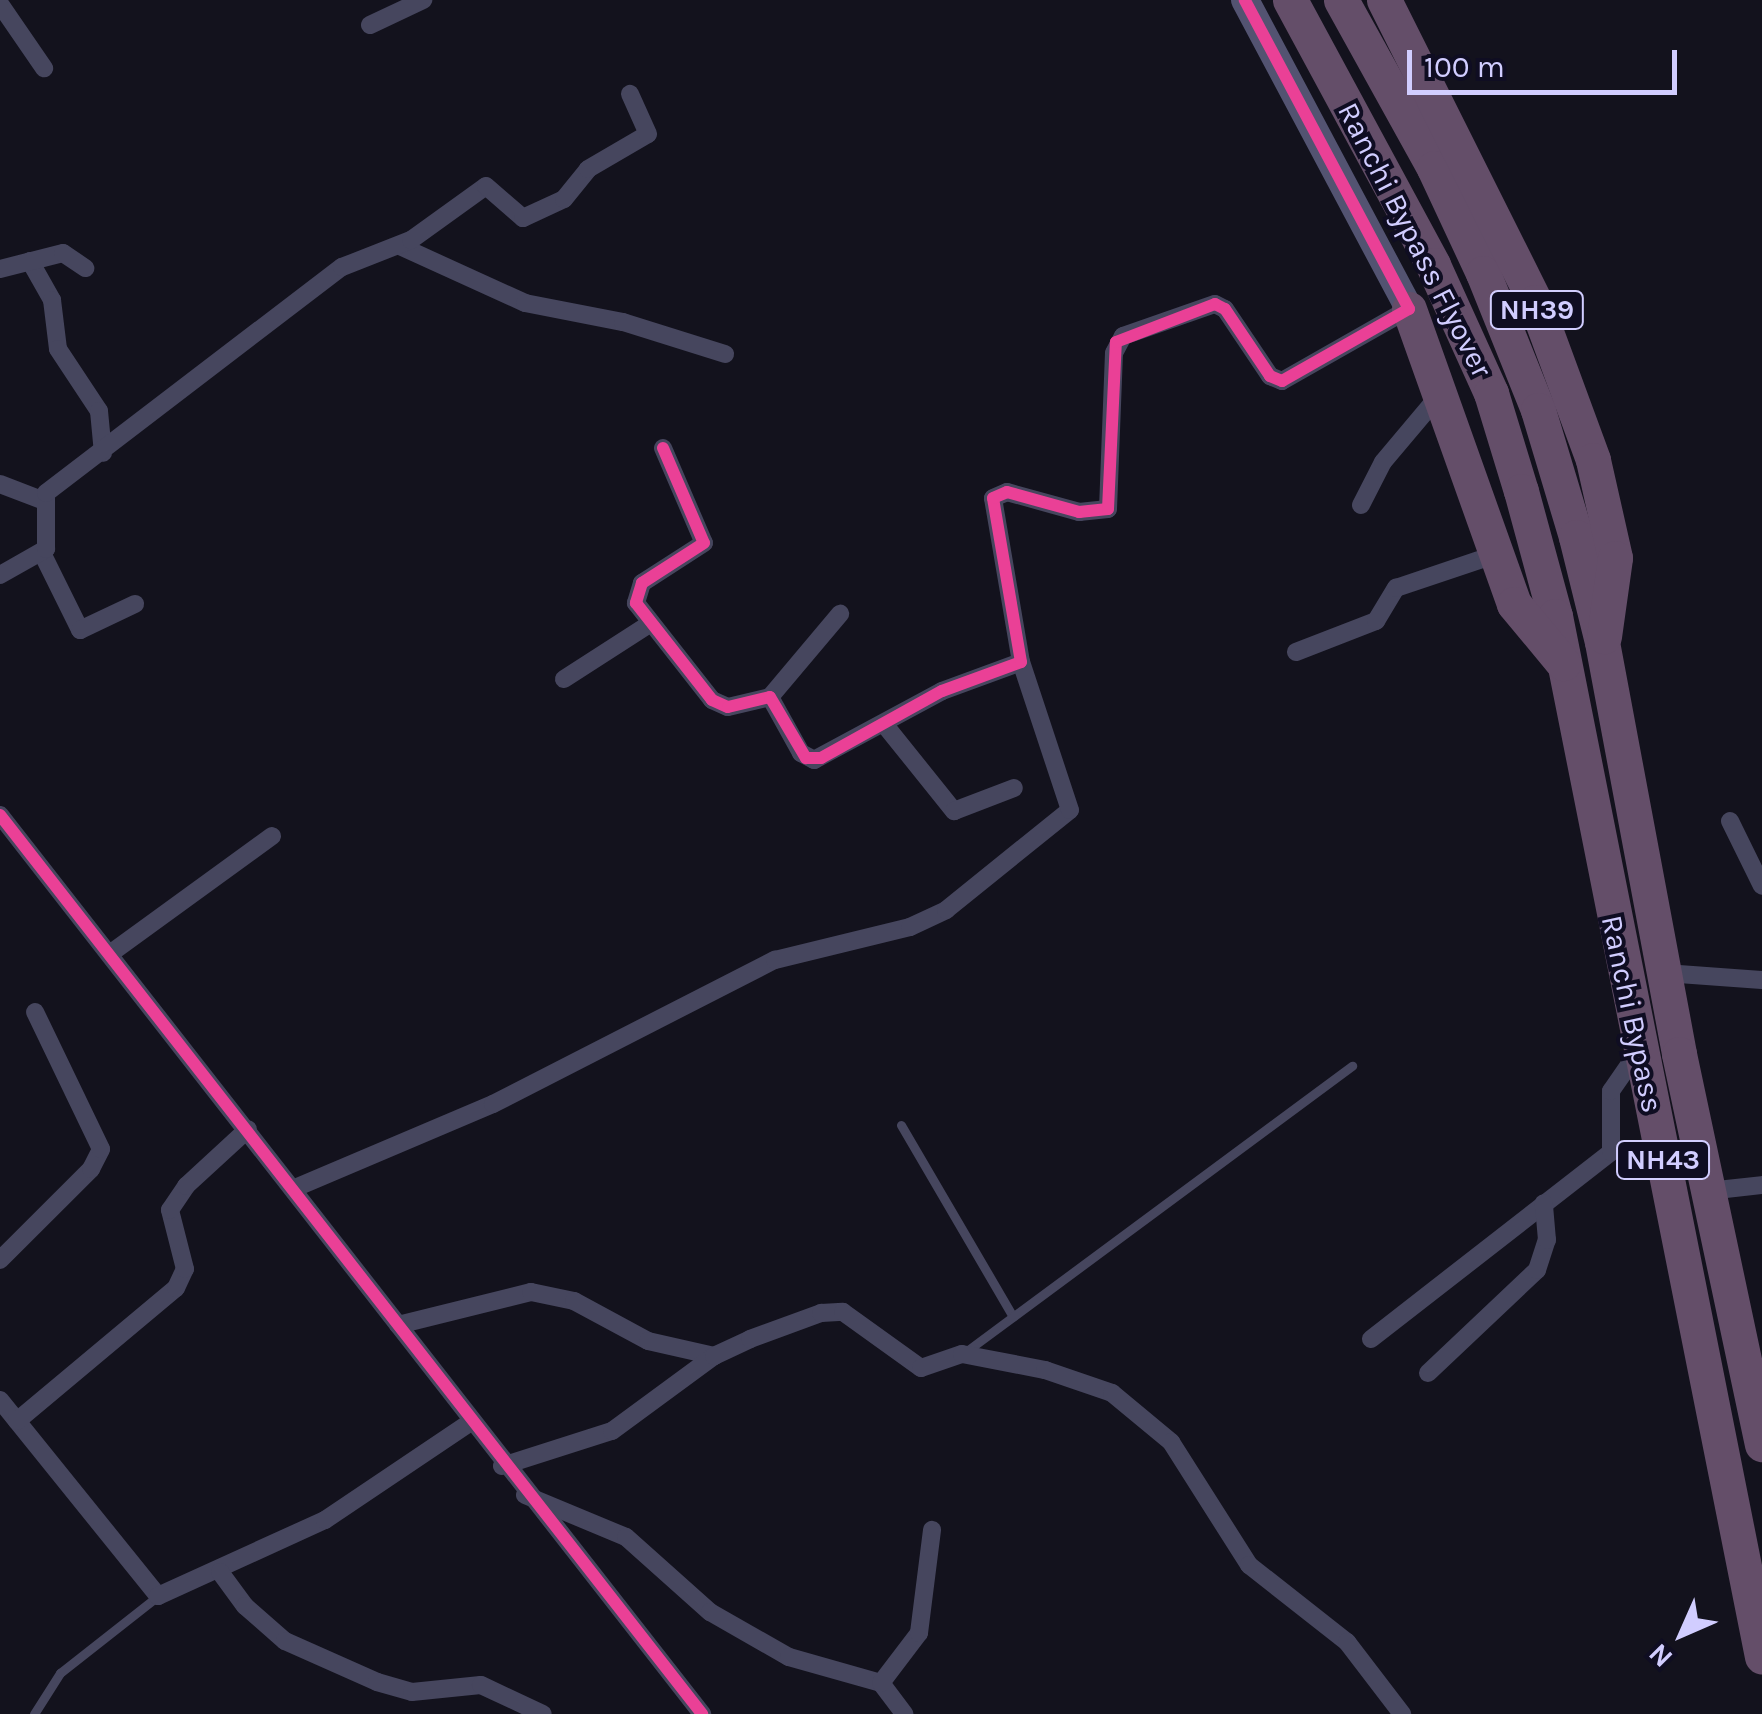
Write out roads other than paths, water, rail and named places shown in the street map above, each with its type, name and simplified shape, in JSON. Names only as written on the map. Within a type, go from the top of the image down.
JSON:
[{"type":"highway","name":"Ranchi Bypass Flyover","points":[[1290,0],[1433,265],[1491,392],[1564,664]]},
{"type":"highway","name":"Ranchi Bypass Flyover","points":[[1341,0],[1434,168],[1483,273],[1538,410],[1602,642]]},
{"type":"highway","name":"NH39","points":[[1384,0],[1534,302],[1592,460],[1615,558],[1602,642]]},
{"type":"highway","points":[[1409,309],[1443,391],[1494,555],[1514,604],[1564,664]]},
{"type":"highway","name":"Ranchi Bypass","points":[[1602,642],[1708,1191],[1762,1444]]},
{"type":"highway","name":"Ranchi Bypass","points":[[1564,664],[1762,1657]]},
{"type":"street","points":[[370,25],[423,0]]},
{"type":"street","points":[[295,1188],[494,1104],[775,960],[910,927],[946,910],[1070,810],[1021,662],[993,498],[1007,492],[1079,512],[1108,509],[1116,342],[1214,304],[1225,309],[1270,376],[1282,382],[1409,309],[1245,0]]},
{"type":"street","points":[[0,4],[44,68]]},
{"type":"street","points":[[42,500],[342,267],[400,246],[486,186],[523,218],[564,200],[588,168],[648,134],[630,94]]},
{"type":"street","points":[[400,246],[525,302],[623,322],[725,354]]},
{"type":"street","points":[[0,269],[63,253],[85,268]]},
{"type":"street","points":[[30,261],[52,300],[58,349],[99,411],[102,453]]},
{"type":"street","points":[[1361,505],[1383,462],[1443,391]]},
{"type":"street","points":[[663,448],[705,539],[636,590],[650,623],[720,706],[770,697],[840,614]]},
{"type":"street","points":[[0,484],[42,500]]},
{"type":"street","points":[[0,575],[42,553],[48,537],[42,500]]},
{"type":"street","points":[[42,553],[80,630],[136,604]]},
{"type":"street","points":[[1296,652],[1376,621],[1396,588],[1494,555]]},
{"type":"street","points":[[564,679],[650,623]]},
{"type":"street","points":[[770,697],[801,753],[814,760],[942,691],[1021,662]]},
{"type":"street","points":[[884,724],[954,811],[1014,788]]},
{"type":"street","points":[[0,814],[295,1188],[502,1466],[702,1714]]},
{"type":"street","points":[[1730,821],[1762,886]]},
{"type":"street","points":[[110,953],[272,836]]},
{"type":"street","points":[[1665,973],[1762,980]]},
{"type":"street","points":[[0,1260],[92,1169],[101,1149],[35,1012]]},
{"type":"street","points":[[1371,1339],[1611,1152],[1611,1091],[1639,1051]]},
{"type":"street","points":[[17,1421],[176,1288],[184,1269],[170,1210],[186,1186],[248,1129]]},
{"type":"street","points":[[1708,1191],[1762,1185]]},
{"type":"street","points":[[1428,1373],[1536,1270],[1547,1240],[1544,1202]]},
{"type":"street","points":[[398,1324],[530,1292],[574,1302],[648,1341],[714,1356]]},
{"type":"street","points":[[502,1466],[612,1431],[714,1356],[833,1311],[851,1316],[921,1368],[962,1354],[1100,1386],[1160,1430],[1249,1564],[1347,1642],[1402,1714]]},
{"type":"street","points":[[0,1400],[158,1596],[220,1572],[325,1520],[471,1422]]},
{"type":"street","points":[[525,1495],[626,1537],[710,1612],[789,1657],[882,1683],[904,1714]]},
{"type":"street","points":[[882,1683],[919,1633],[932,1530]]},
{"type":"street","points":[[220,1572],[245,1606],[284,1640],[377,1682],[412,1692],[481,1686],[543,1714]]},
{"type":"lane","points":[[962,1354],[1352,1066]]},
{"type":"lane","points":[[901,1125],[1013,1317]]},
{"type":"lane","points":[[34,1714],[60,1673],[158,1596]]}]
